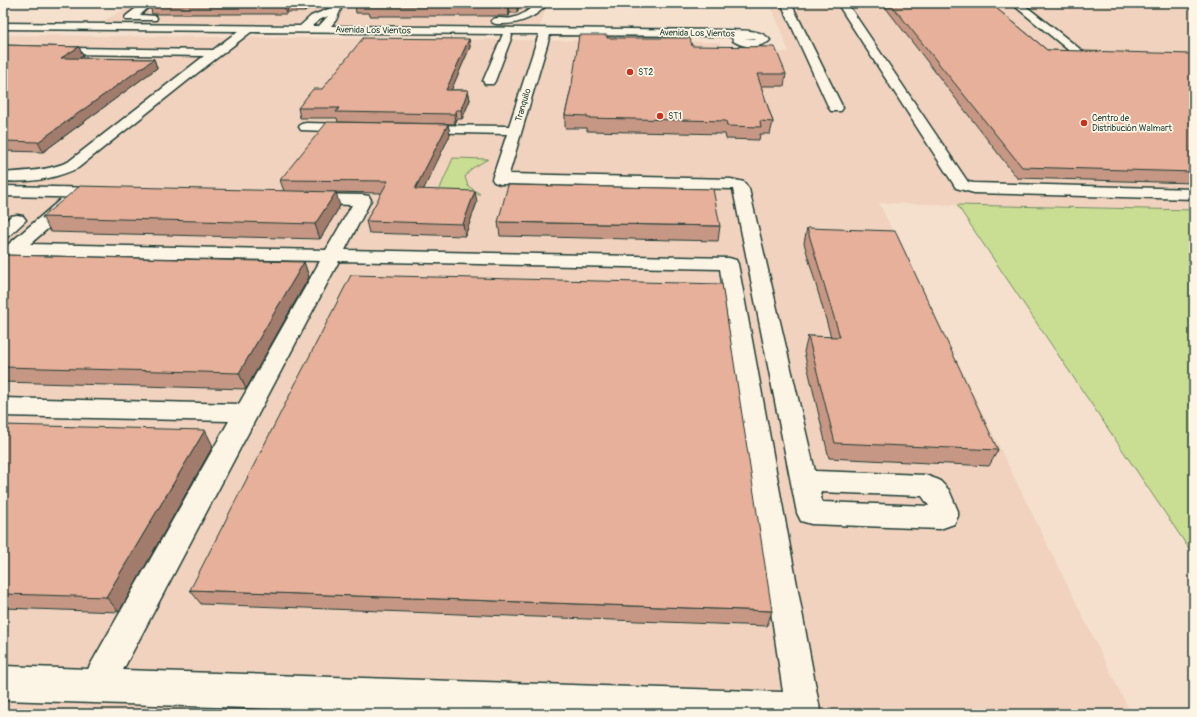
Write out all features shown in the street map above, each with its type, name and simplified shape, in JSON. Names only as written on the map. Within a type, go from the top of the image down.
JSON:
[{"type":"street","points":[[115,27],[130,18],[145,6],[143,3]]},
{"type":"street","points":[[489,81],[512,29],[538,10],[543,3]]},
{"type":"street","points":[[786,3],[836,108]]},
{"type":"street","points":[[842,3],[962,185],[974,188],[1194,194]]},
{"type":"street","points":[[1016,3],[1082,56],[1114,56]]},
{"type":"street","points":[[302,29],[313,20],[339,6]]},
{"type":"street","points":[[322,29],[339,6]]},
{"type":"street","points":[[130,18],[330,20],[512,29]]},
{"type":"street","name":"Avenida Los Vientos","points":[[3,26],[115,27],[245,31],[302,29],[512,29],[544,34],[740,36]]},
{"type":"street","name":"Avenida Los Vientos","points":[[3,31],[512,29]]},
{"type":"street","points":[[3,177],[38,176],[61,171],[73,165],[245,31]]},
{"type":"street","name":"Tranquilo","points":[[544,34],[500,179],[738,185],[742,189],[805,481]]},
{"type":"street","points":[[3,50],[216,53]]},
{"type":"street","points":[[306,127],[368,128]]},
{"type":"street","points":[[407,128],[515,130]]},
{"type":"street","points":[[3,191],[126,194]]},
{"type":"street","points":[[8,254],[78,193]]},
{"type":"street","points":[[96,686],[363,200],[292,198]]},
{"type":"street","points":[[3,220],[17,220],[3,232]]},
{"type":"street","points":[[3,683],[803,710],[729,264],[333,256],[8,254]]},
{"type":"street","points":[[3,407],[247,413]]},
{"type":"street","points":[[805,481],[931,487],[936,492],[945,511],[944,516],[940,518],[811,513],[805,481]]},
{"type":"shaded area","points":[[136,3],[548,3],[540,26],[101,22]]},
{"type":"shaded area","points":[[770,3],[1194,3],[1194,210],[879,203],[1131,714],[3,714],[3,35],[719,42],[721,48],[728,51],[789,52]]},
{"type":"green space","points":[[453,158],[488,159],[471,169],[465,177],[468,186],[480,194],[438,193]]},
{"type":"green space","points":[[957,205],[1194,210],[1194,556]]},
{"type":"building","points":[[149,3],[285,3],[148,4]]},
{"type":"building","points":[[367,3],[509,3],[508,6],[368,5]]},
{"type":"building","name":"Centro de Distribución Walmart","points":[[890,3],[990,3],[1047,50],[1192,54],[1194,56],[1194,172],[1022,167]]},
{"type":"building","points":[[579,35],[607,35],[607,38],[690,38],[692,46],[775,47],[786,74],[757,74],[773,122],[760,121],[761,127],[727,126],[726,121],[587,118],[587,116],[565,115],[572,84]]},
{"type":"building","points":[[363,38],[469,39],[446,90],[468,90],[461,110],[456,110],[454,114],[336,112],[339,108],[298,108],[313,89],[322,89]]},
{"type":"building","points":[[3,45],[79,47],[61,58],[154,59],[38,142],[3,141]]},
{"type":"building","points":[[327,122],[448,124],[415,189],[475,191],[463,224],[366,221],[388,181],[280,180]]},
{"type":"building","points":[[508,185],[713,189],[720,226],[498,222]]},
{"type":"building","points":[[80,186],[336,192],[315,224],[42,217]]},
{"type":"building","points":[[807,228],[895,231],[998,450],[835,443],[808,336],[840,337]]},
{"type":"building","points":[[3,255],[304,262],[239,373],[3,367]]},
{"type":"building","points":[[351,275],[722,284],[772,611],[190,590]]},
{"type":"building","points":[[3,425],[205,430],[106,597],[3,594]]},
{"type":"place","name":"ST2","points":[[630,72]]},
{"type":"place","name":"ST1","points":[[660,116]]},
{"type":"place","name":"Centro de Distribución Walmart","points":[[1084,123]]}]
